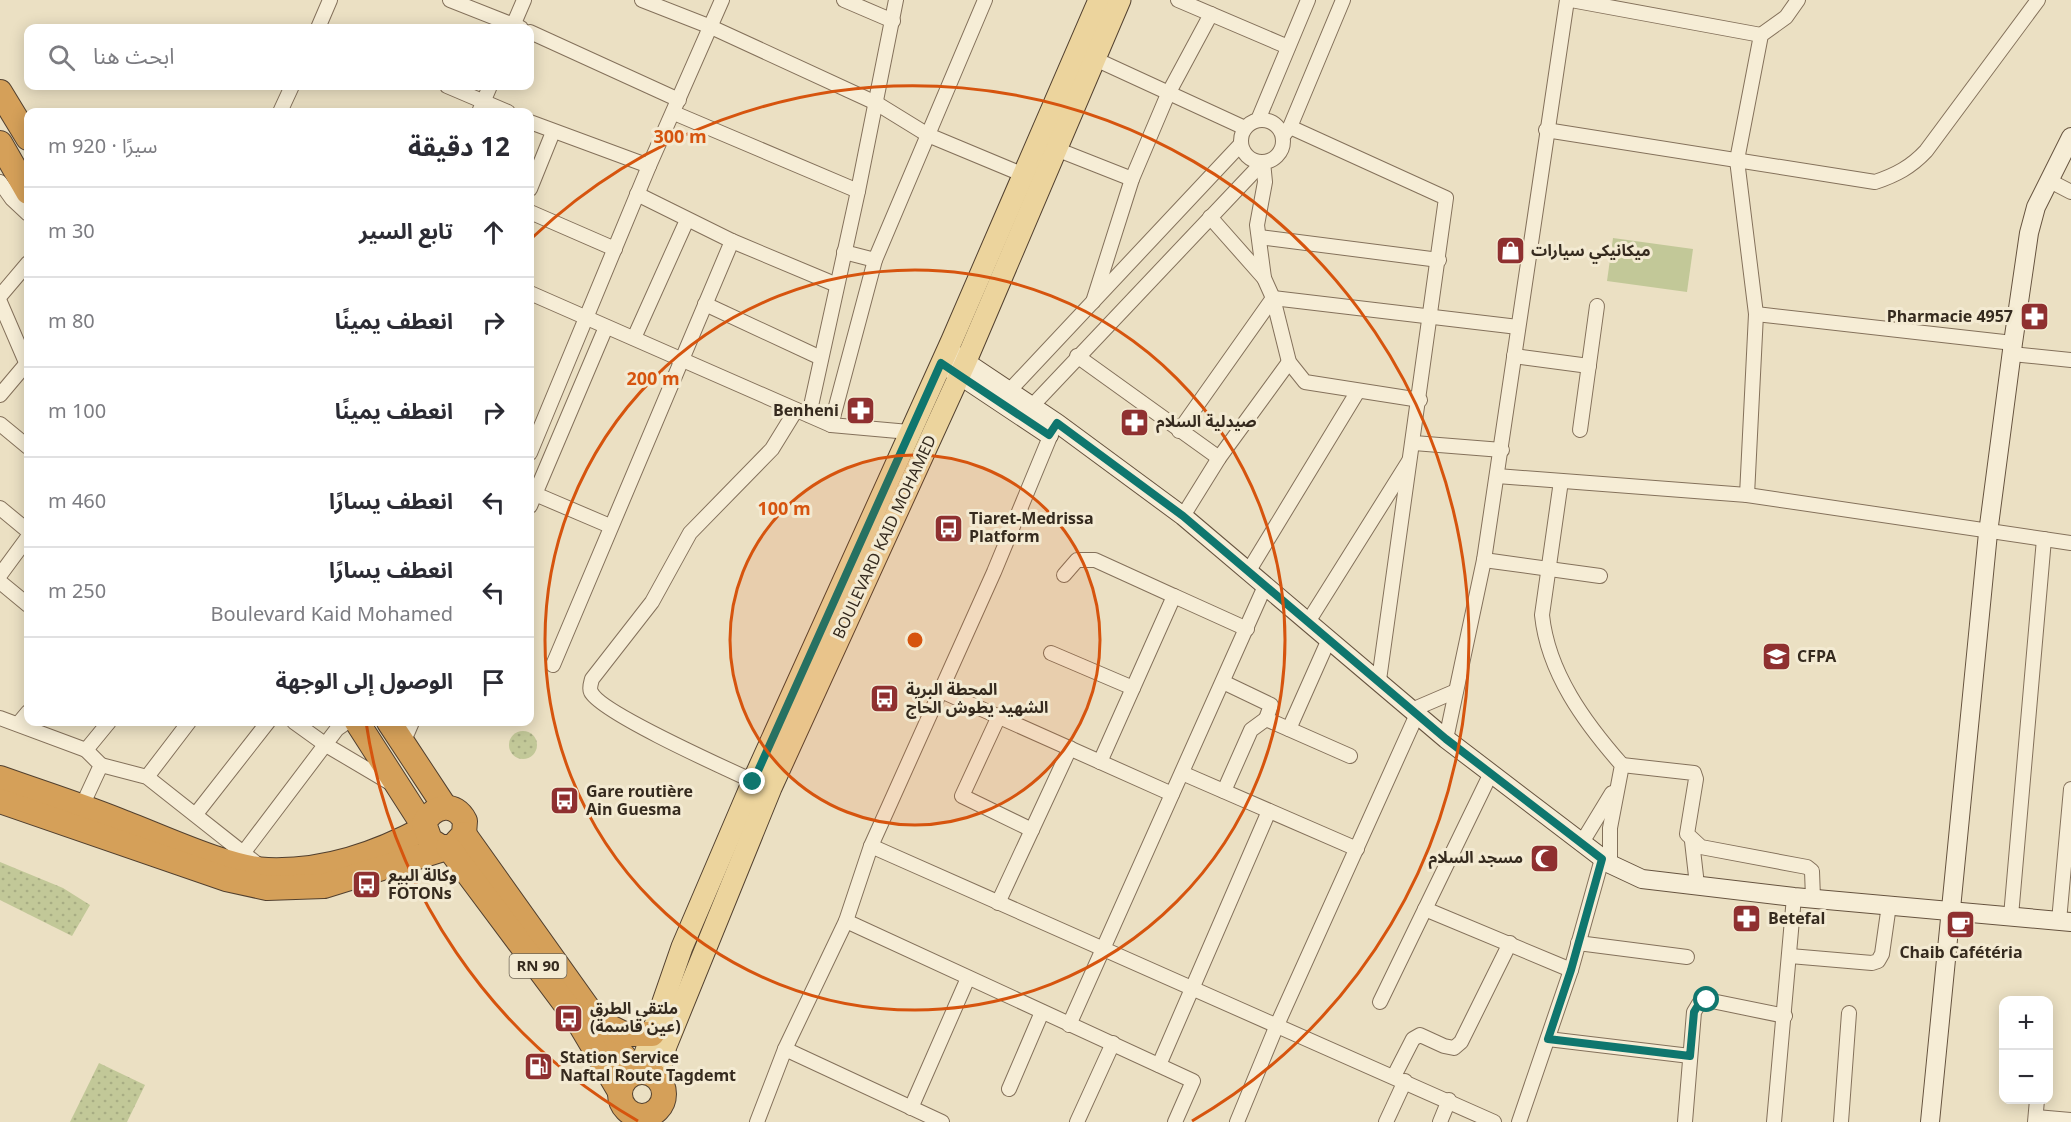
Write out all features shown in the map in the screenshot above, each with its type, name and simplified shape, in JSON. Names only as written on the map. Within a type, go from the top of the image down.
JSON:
[{"type":"highway","points":[[0,92],[24,131]]},
{"type":"highway","points":[[0,143],[9,192]]},
{"type":"highway","points":[[0,778],[82,806],[190,848],[265,870],[302,870],[343,863],[390,847],[425,828],[428,816],[445,807],[451,807],[462,815],[465,821],[456,841],[441,847],[430,840],[425,828],[396,787],[345,726]]},
{"type":"highway","points":[[407,732],[445,807]]},
{"type":"highway","points":[[0,801],[226,879],[267,888],[324,886],[456,841]]},
{"type":"highway","name":"RN 90","points":[[456,841],[492,877],[596,1019],[650,1080]]},
{"type":"highway","name":"RN 90","points":[[456,841],[578,1022],[633,1114]]},
{"type":"highway","points":[[596,1019],[624,1034],[652,1034]]},
{"type":"highway","points":[[650,1080],[655,1112],[633,1114],[624,1081],[650,1080]]},
{"type":"highway","points":[[650,1080],[674,1122]]},
{"type":"main road","name":"BOULEVARD KAID MOHAMED","points":[[650,1080],[652,1034],[682,947],[753,782],[944,357],[1099,0]]},
{"type":"main road","name":"BOULEVARD KAID MOHAMED","points":[[650,1080],[771,788],[963,368],[1120,0]]},
{"type":"street","points":[[322,24],[330,0]]},
{"type":"street","points":[[450,0],[509,24]]},
{"type":"street","points":[[517,24],[524,0]]},
{"type":"street","points":[[534,444],[637,194],[722,0]]},
{"type":"street","points":[[844,0],[893,21]]},
{"type":"street","points":[[753,782],[652,733],[605,706],[591,692],[590,686],[592,679],[652,602],[690,533],[772,449],[802,412],[821,358],[858,191],[896,0]]},
{"type":"street","points":[[831,425],[875,260],[985,0]]},
{"type":"street","points":[[1178,0],[1288,47]]},
{"type":"street","points":[[1010,390],[1091,307],[1241,144],[1245,128],[1258,120],[1308,0]]},
{"type":"street","points":[[1032,406],[1263,162],[1279,154],[1286,132],[1343,0]]},
{"type":"street","points":[[1446,739],[1484,560],[1502,450],[1546,130],[1569,0],[1761,35]]},
{"type":"street","points":[[1748,495],[1756,314],[1737,160],[1761,35],[1786,17],[1798,0]]},
{"type":"street","points":[[1546,130],[1875,182],[1895,175],[1913,164],[1926,151],[2038,0]]},
{"type":"street","points":[[647,1],[711,27],[876,103],[928,135],[1024,175]]},
{"type":"street","points":[[1091,307],[1132,179],[1168,94],[1211,14]]},
{"type":"street","points":[[534,34],[676,107],[858,191]]},
{"type":"street","points":[[1095,59],[1245,128]]},
{"type":"street","points":[[284,108],[291,90]]},
{"type":"street","points":[[453,90],[481,107],[488,90]]},
{"type":"street","points":[[1258,120],[1276,125],[1286,132],[1446,198],[1379,680]]},
{"type":"street","points":[[534,124],[649,166]]},
{"type":"street","points":[[534,180],[554,132]]},
{"type":"street","points":[[1930,1122],[1988,533],[2012,349],[2029,234],[2036,207],[2071,137]]},
{"type":"street","points":[[1241,144],[1251,159],[1263,162]]},
{"type":"street","points":[[1056,149],[1132,179]]},
{"type":"street","points":[[1263,162],[1265,182],[1257,225],[1264,279]]},
{"type":"street","points":[[2048,180],[2071,192]]},
{"type":"street","points":[[9,192],[24,209]]},
{"type":"street","points":[[637,194],[732,241],[837,285]]},
{"type":"street","points":[[534,214],[615,249]]},
{"type":"street","points":[[1210,217],[1264,279],[1273,298],[1289,362],[1305,382],[1419,400]]},
{"type":"street","points":[[634,338],[687,220]]},
{"type":"street","points":[[1259,237],[1439,260]]},
{"type":"street","points":[[553,665],[732,241]]},
{"type":"street","points":[[844,252],[875,260]]},
{"type":"street","points":[[0,296],[24,268]]},
{"type":"street","points":[[534,295],[831,425],[909,432]]},
{"type":"street","points":[[1273,298],[1518,327]]},
{"type":"street","points":[[1179,431],[1273,298]]},
{"type":"street","points":[[0,302],[24,353]]},
{"type":"street","points":[[705,304],[821,358]]},
{"type":"street","points":[[1580,430],[1597,306]]},
{"type":"street","points":[[1756,314],[2012,349],[2071,360]]},
{"type":"street","points":[[534,495],[606,327]]},
{"type":"street","points":[[1077,356],[1219,458]]},
{"type":"street","points":[[1514,356],[1589,366]]},
{"type":"street","points":[[944,357],[1183,516],[1416,710],[1446,739],[1606,862],[1642,879],[1804,898],[2065,921],[2071,789]]},
{"type":"street","points":[[1183,516],[1219,458],[1289,362]]},
{"type":"street","points":[[0,395],[24,367]]},
{"type":"street","points":[[963,368],[1010,390],[1032,406],[1053,429]]},
{"type":"street","points":[[1248,572],[1358,391]]},
{"type":"street","points":[[0,424],[24,444]]},
{"type":"street","points":[[757,1122],[785,1049],[846,921],[871,846],[939,690],[994,572],[1053,429]]},
{"type":"street","points":[[1412,449],[1502,450]]},
{"type":"street","points":[[1308,622],[1412,449]]},
{"type":"street","points":[[1497,476],[1748,495],[1988,533],[2071,543]]},
{"type":"street","points":[[1561,481],[1542,615],[1544,634],[1552,659],[1590,728],[1622,765],[1694,773],[1696,779],[1687,834],[1701,847],[1807,867],[1812,871],[1790,956],[1774,1122]]},
{"type":"street","points":[[534,501],[610,526]]},
{"type":"street","points":[[0,508],[24,528]]},
{"type":"street","points":[[2012,916],[2044,539]]},
{"type":"street","points":[[0,575],[24,542]]},
{"type":"street","points":[[1064,575],[1077,560],[1095,560],[1247,629]]},
{"type":"street","points":[[1484,560],[1600,576]]},
{"type":"street","points":[[0,582],[24,602]]},
{"type":"street","points":[[1069,1025],[1265,586]]},
{"type":"street","points":[[1100,762],[1174,596]]},
{"type":"street","points":[[1289,729],[1329,639]]},
{"type":"street","points":[[1051,653],[1133,688]]},
{"type":"street","points":[[1223,682],[1271,705],[1266,719],[1251,730],[1224,791]]},
{"type":"street","points":[[939,690],[1172,794]]},
{"type":"street","points":[[1237,1122],[1277,1025],[1357,849],[1416,710],[1456,691]]},
{"type":"street","points":[[999,716],[962,796],[1032,830]]},
{"type":"street","points":[[18,724],[24,717]]},
{"type":"street","points":[[0,718],[86,750],[101,765],[147,777],[265,870]]},
{"type":"street","points":[[1266,719],[1350,756]]},
{"type":"street","points":[[86,750],[106,726]]},
{"type":"street","points":[[147,777],[186,726]]},
{"type":"street","points":[[195,814],[265,726]]},
{"type":"street","points":[[300,726],[396,787]]},
{"type":"street","points":[[244,852],[341,726]]},
{"type":"street","points":[[998,903],[1070,748]]},
{"type":"street","points":[[82,806],[101,765]]},
{"type":"street","points":[[1534,1122],[1519,1121],[1606,862],[1616,786],[1622,765]]},
{"type":"street","points":[[1182,773],[1357,849]]},
{"type":"street","points":[[1380,1002],[1491,773]]},
{"type":"street","points":[[1581,844],[1616,786]]},
{"type":"street","points":[[1159,1065],[1269,811]]},
{"type":"street","points":[[1692,841],[1696,885]]},
{"type":"street","points":[[871,846],[1193,990],[1449,1100],[1494,1122]]},
{"type":"street","points":[[1790,956],[1872,963],[1878,961],[1882,954],[1889,905]]},
{"type":"street","points":[[1425,909],[1571,970]]},
{"type":"street","points":[[846,921],[1193,1081],[1175,1122]]},
{"type":"street","points":[[1386,1122],[1413,1039],[1420,1035],[1454,1048],[1461,1042],[1510,943]]},
{"type":"street","points":[[1578,943],[1687,957]]},
{"type":"street","points":[[911,1108],[968,978]]},
{"type":"street","points":[[1685,1122],[1694,1012],[1700,1002],[1707,1000],[1785,1016]]},
{"type":"street","points":[[1009,1089],[1042,1012]]},
{"type":"street","points":[[1841,1122],[1849,1013]]},
{"type":"street","points":[[1548,1039],[1690,1056]]},
{"type":"street","points":[[1077,1122],[1113,1043]]},
{"type":"street","points":[[785,1049],[942,1122]]},
{"type":"street","points":[[1440,1122],[1449,1100]]},
{"type":"street","points":[[2037,1104],[2036,1119],[2071,1120]]},
{"type":"green space","points":[[1613,238],[1693,249],[1687,292],[1607,281]]},
{"type":"green space","points":[[523,731],[533,735],[537,745],[533,755],[523,759],[513,755],[509,745],[513,735]]},
{"type":"green space","points":[[0,862],[63,888],[90,905],[72,936],[0,900]]},
{"type":"green space","points":[[99,1063],[145,1085],[127,1122],[70,1122]]},
{"type":"place","name":"ميكانيكي سيارات","points":[[1510,251]]},
{"type":"place","name":"Pharmacie 4957","points":[[2034,317]]},
{"type":"place","name":"Benheni","points":[[860,411]]},
{"type":"place","name":"صيدلية السلام","points":[[1135,422]]},
{"type":"place","name":"Tiaret-Medrissa Platform","points":[[948,528]]},
{"type":"place","name":"CFPA","points":[[1776,657]]},
{"type":"place","name":"المحطة البرية الشهيد يطوش الحاج","points":[[885,699]]},
{"type":"place","name":"Gare routière Ain Guesma","points":[[565,801]]},
{"type":"place","name":"مسجد السلام","points":[[1544,858]]},
{"type":"place","name":"وكالة البيع FOTONs","points":[[367,885]]},
{"type":"place","name":"Betefal","points":[[1747,919]]},
{"type":"place","name":"Chaib Cafétéria","points":[[1961,925]]},
{"type":"place","name":"ملتقى الطرق (عين قاسمة)","points":[[569,1018]]},
{"type":"place","name":"Station Service Naftal Route Tagdemt","points":[[539,1067]]},
{"type":"route","points":[[753,782],[941,363],[1049,435],[1057,423],[1183,516],[1418,712],[1446,739],[1602,859],[1571,970],[1548,1039],[1690,1056],[1694,1012],[1700,1002],[1707,1000]]}]
